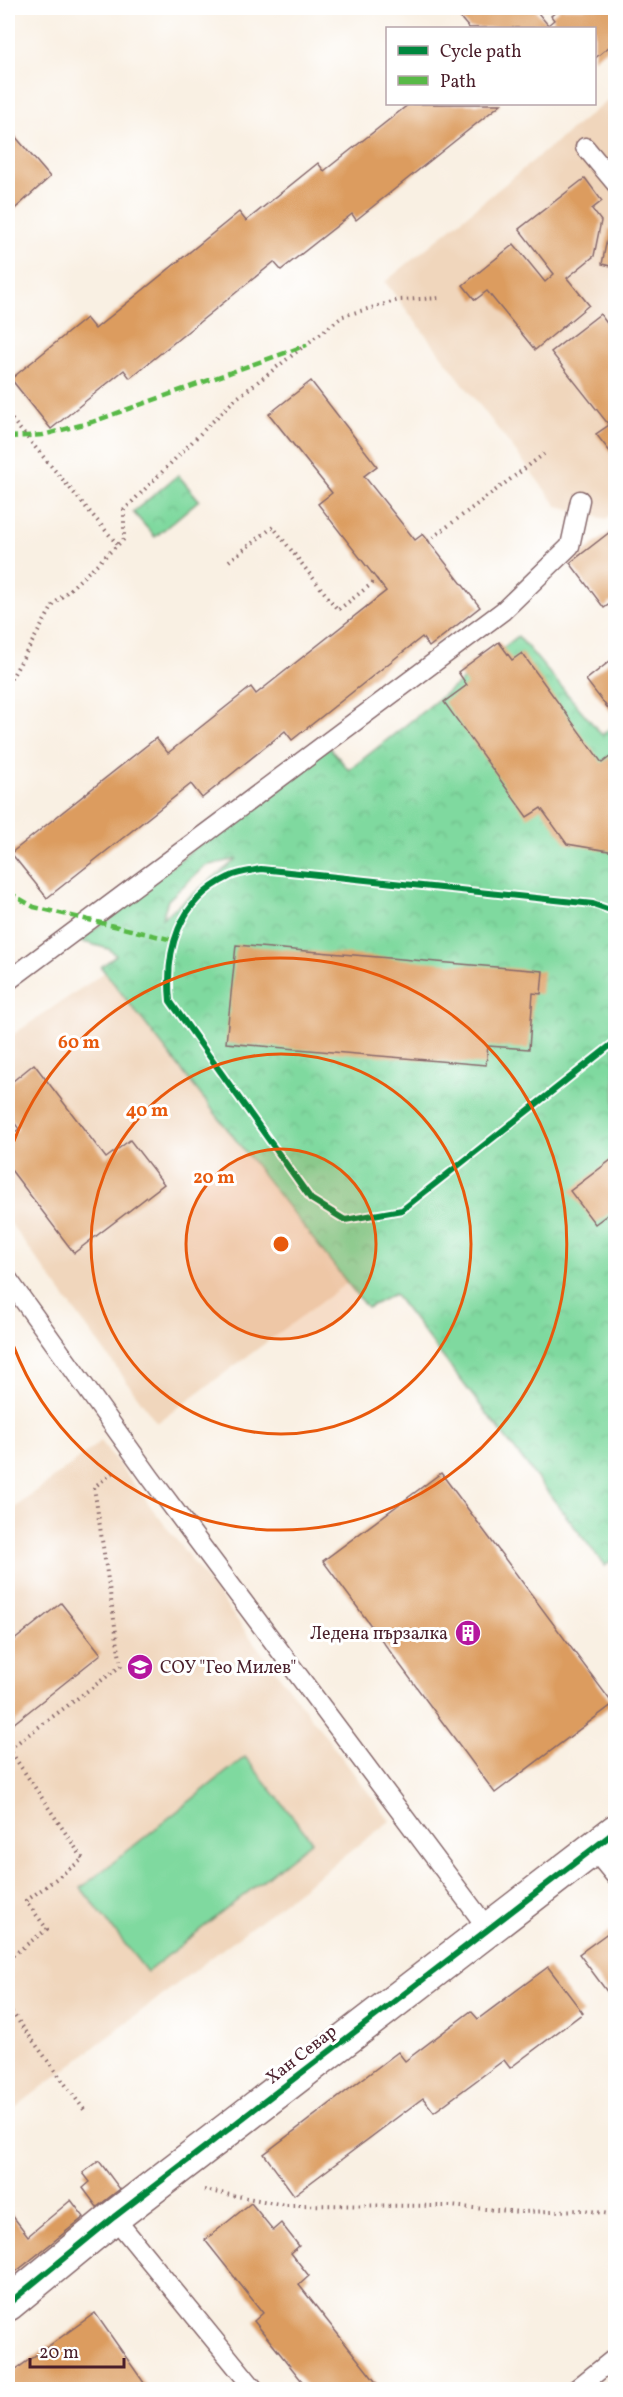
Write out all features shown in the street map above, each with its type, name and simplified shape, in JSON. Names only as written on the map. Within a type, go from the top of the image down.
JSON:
[{"type":"street","name":"Хан Севар","points":[[8,2304],[114,2217],[604,1840]]},
{"type":"lane","points":[[585,147],[615,184]]},
{"type":"lane","points":[[8,981],[503,611],[570,546],[580,500]]},
{"type":"lane","points":[[8,1279],[134,1456],[488,1929]]},
{"type":"lane","points":[[604,1840],[615,1878]]},
{"type":"lane","points":[[114,2217],[255,2390]]},
{"type":"lane","points":[[575,2390],[615,2357]]},
{"type":"path","points":[[8,684],[54,604],[124,538],[124,510],[232,401],[343,316],[399,300],[441,297]]},
{"type":"path","points":[[8,415],[117,544]]},
{"type":"path","points":[[428,541],[544,453]]},
{"type":"path","points":[[229,561],[273,526],[338,610],[378,579]]},
{"type":"path","points":[[8,1959],[47,1929],[26,1901],[83,1859],[9,1749],[121,1666],[94,1487],[134,1456]]},
{"type":"path","points":[[8,2007],[85,2111]]},
{"type":"path","points":[[159,2182],[285,2205],[449,2206],[521,2212],[584,2210],[615,2215]]},
{"type":"shaded area","points":[[615,94],[615,512],[606,519],[558,507],[385,282]]},
{"type":"shaded area","points":[[105,972],[347,1283],[157,1423],[8,1220],[8,1038]]},
{"type":"shaded area","name":"СОУ \"Гео Милев\"","points":[[101,1441],[390,1821],[8,2113],[8,1513]]},
{"type":"green space","points":[[178,475],[199,500],[155,537],[133,512]]},
{"type":"green space","points":[[518,636],[602,735],[615,724],[615,1558],[605,1566],[394,1294],[367,1308],[101,967],[116,955],[109,949],[80,941],[325,742],[349,770]],"holes":[[[237,859],[162,918],[168,900],[205,866]]]},
{"type":"green space","points":[[245,1757],[312,1841],[147,1972],[81,1888]]},
{"type":"building","points":[[452,8],[534,8],[548,25],[554,20],[551,16],[561,8],[615,8],[615,42],[596,57],[596,27],[468,27]]},
{"type":"building","points":[[408,105],[500,105],[356,220],[352,214],[281,270],[274,262],[130,378],[124,370],[51,429],[11,379],[86,318],[95,329],[239,212],[246,221],[318,163],[324,171]]},
{"type":"building","points":[[8,128],[50,177],[8,215]]},
{"type":"building","points":[[615,156],[615,173],[607,163]]},
{"type":"building","points":[[585,178],[602,201],[592,209],[601,221],[594,256],[567,278],[589,305],[535,350],[487,291],[475,300],[463,285],[514,244],[545,282],[554,274],[519,229]]},
{"type":"building","points":[[609,229],[615,230],[615,267],[602,264]]},
{"type":"building","points":[[600,314],[615,334],[615,360],[613,362],[615,366],[615,458],[596,434],[609,425],[551,352]]},
{"type":"building","points":[[311,381],[377,466],[364,476],[415,540],[423,534],[480,607],[429,647],[422,637],[292,740],[285,731],[202,798],[191,784],[47,898],[11,853],[156,738],[168,753],[251,687],[256,694],[386,591],[318,504],[332,493],[269,414]]},
{"type":"building","points":[[615,528],[615,600],[604,608],[570,563]]},
{"type":"building","points":[[499,642],[512,660],[522,653],[602,763],[615,753],[615,852],[567,844],[541,808],[527,817],[444,702],[467,685],[458,672]]},
{"type":"building","points":[[615,657],[615,715],[614,716],[586,680]]},
{"type":"building","points":[[236,945],[543,971],[541,994],[533,993],[529,1049],[488,1046],[486,1065],[226,1043]]},
{"type":"building","points":[[34,1064],[106,1158],[130,1140],[164,1184],[74,1253],[8,1166],[8,1137],[19,1129],[8,1114],[8,1085]]},
{"type":"building","points":[[615,1157],[615,1209],[595,1224],[570,1191]]},
{"type":"building","name":"Ледена пързалка","points":[[441,1473],[613,1704],[495,1793],[323,1561]]},
{"type":"building","points":[[61,1603],[101,1654],[8,1728],[8,1645]]},
{"type":"building","points":[[609,1932],[615,1942],[614,2001],[579,1954]]},
{"type":"building","points":[[548,1967],[583,2013],[510,2068],[504,2060],[434,2112],[423,2098],[294,2195],[264,2154],[398,2052],[405,2061],[471,2011],[478,2019]]},
{"type":"building","points":[[99,2161],[120,2189],[97,2207],[83,2188],[90,2182],[83,2173]]},
{"type":"building","points":[[71,2200],[84,2217],[8,2278],[8,2210],[28,2236]]},
{"type":"building","points":[[251,2203],[273,2230],[281,2223],[299,2246],[291,2253],[309,2276],[299,2285],[382,2390],[309,2390],[254,2321],[263,2313],[205,2240]]},
{"type":"building","points":[[95,2313],[149,2390],[8,2390],[8,2375]]},
{"type":"marked path","points":[[8,437],[43,435],[92,422],[307,345]]},
{"type":"marked path","points":[[8,892],[34,907],[173,940]]},
{"type":"cycle path","points":[[616,912],[593,904],[261,869],[233,875],[212,887],[198,899],[178,929],[170,963],[169,982],[170,1001],[311,1199],[345,1220],[402,1210],[616,1041]]},
{"type":"cycle path","points":[[8,2304],[114,2217],[616,1831]]},
{"type":"place","name":"Ледена пързалка","points":[[468,1633]]},
{"type":"place","name":"СОУ \"Гео Милев\"","points":[[140,1667]]}]
